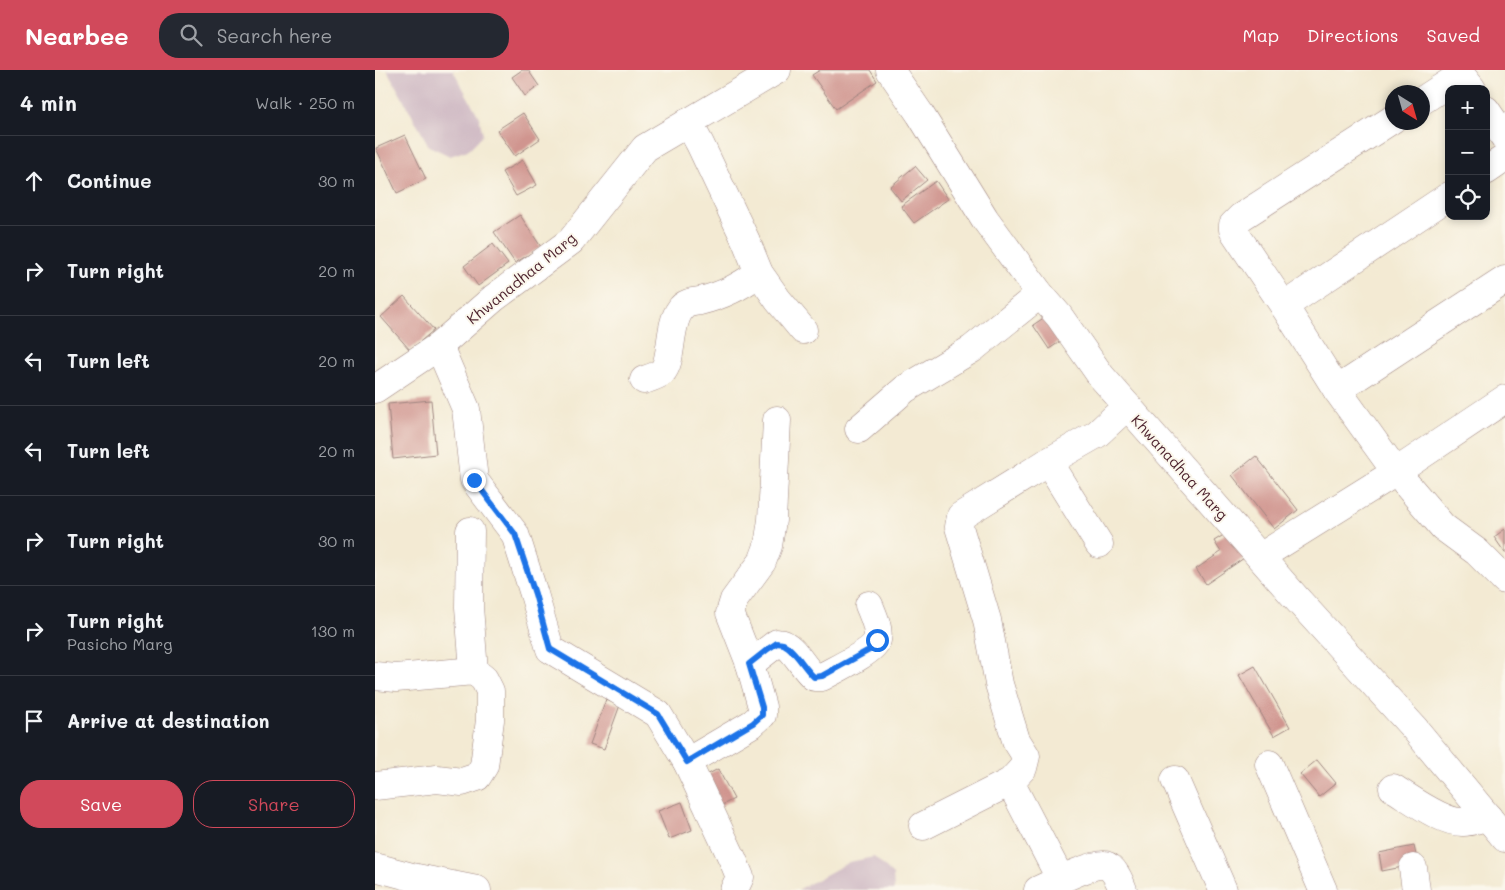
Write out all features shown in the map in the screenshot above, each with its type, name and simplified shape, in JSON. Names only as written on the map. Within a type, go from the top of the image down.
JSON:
[{"type":"street","name":"Khwanadhaa Marg","points":[[375,390],[439,346],[494,298],[571,241],[645,148],[777,70]]},
{"type":"street","name":"Khwanadhaa Marg","points":[[889,70],[920,114],[985,219],[1040,294],[1059,316],[1101,376],[1296,598],[1414,728],[1505,838]]},
{"type":"street","points":[[1446,85],[1461,75],[1469,85]]},
{"type":"street","points":[[1430,95],[1445,86]]},
{"type":"street","points":[[1490,116],[1505,138]]},
{"type":"street","points":[[688,122],[746,241],[759,273],[803,330]]},
{"type":"street","points":[[1385,124],[1241,217],[1233,225],[1233,230],[1337,390],[1396,472],[1443,527],[1477,552],[1505,580]]},
{"type":"street","points":[[1490,168],[1505,158]]},
{"type":"street","points":[[1284,306],[1445,199]]},
{"type":"street","points":[[644,380],[663,371],[667,361],[675,316],[681,307],[689,303],[715,297],[738,287],[759,273]]},
{"type":"street","points":[[1337,390],[1505,280]]},
{"type":"street","points":[[859,429],[905,389],[972,349],[1040,294]]},
{"type":"street","points":[[439,346],[466,409],[474,480],[515,534],[535,594],[550,649],[658,714],[687,762],[733,860],[740,877],[735,890]]},
{"type":"street","points":[[1260,557],[1396,472],[1505,399]]},
{"type":"street","points":[[923,826],[1010,782],[1023,768],[1026,756],[1016,740],[999,684],[987,620],[959,527],[961,516],[1097,434],[1127,406]]},
{"type":"street","points":[[687,762],[753,723],[762,715],[762,707],[749,664],[730,612],[734,600],[762,562],[768,546],[772,520],[777,420]]},
{"type":"street","points":[[1048,462],[1099,544]]},
{"type":"street","points":[[470,531],[469,607],[474,671]]},
{"type":"street","points":[[749,664],[777,643],[785,645],[793,651],[807,672],[814,677],[822,676],[871,649],[877,640],[877,630],[869,605]]},
{"type":"street","points":[[375,676],[396,678],[474,671],[484,679],[490,691],[490,720],[484,766],[477,777],[462,782],[437,779],[375,786]]},
{"type":"street","points":[[1269,764],[1323,890]]},
{"type":"street","points":[[1175,780],[1223,890]]},
{"type":"street","points":[[1010,782],[1050,885],[1092,867],[1104,865],[1111,868],[1123,890]]},
{"type":"street","points":[[1393,788],[1452,822],[1464,822],[1488,816]]},
{"type":"street","points":[[375,868],[477,890]]},
{"type":"shaded area","points":[[387,70],[453,70],[479,117],[483,135],[468,150],[450,156],[429,146]]},
{"type":"shaded area","points":[[874,857],[893,875],[894,890],[798,890],[849,862]]},
{"type":"building","points":[[522,70],[528,70],[539,86],[525,96],[512,77]]},
{"type":"building","points":[[820,70],[870,70],[877,81],[836,109],[812,75]]},
{"type":"building","points":[[523,113],[540,139],[515,156],[497,130]]},
{"type":"building","points":[[405,135],[426,179],[397,193],[376,148]]},
{"type":"building","points":[[523,160],[537,185],[516,196],[502,172]]},
{"type":"building","points":[[915,166],[927,180],[901,201],[890,187]]},
{"type":"building","points":[[936,181],[948,199],[914,223],[901,206]]},
{"type":"building","points":[[520,215],[541,247],[515,263],[494,232]]},
{"type":"building","points":[[493,244],[508,264],[478,286],[464,266]]},
{"type":"building","points":[[404,296],[434,330],[410,350],[381,317]]},
{"type":"building","points":[[1045,317],[1061,341],[1049,349],[1033,325]]},
{"type":"building","points":[[431,400],[436,454],[393,459],[388,404]]},
{"type":"building","points":[[1256,456],[1298,510],[1274,529],[1232,475]]},
{"type":"building","points":[[1505,529],[1505,553],[1494,537]]},
{"type":"building","points":[[1230,531],[1247,556],[1206,584],[1196,569],[1221,552],[1214,541]]},
{"type":"building","points":[[1255,666],[1290,727],[1274,736],[1239,675]]},
{"type":"building","points":[[606,700],[620,705],[604,749],[590,744]]},
{"type":"building","points":[[1317,760],[1336,783],[1319,797],[1300,774]]},
{"type":"building","points":[[718,769],[734,799],[718,807],[701,778]]},
{"type":"building","points":[[682,802],[692,830],[669,839],[658,811]]},
{"type":"building","points":[[1414,846],[1418,864],[1382,871],[1379,853]]},
{"type":"route","points":[[474,480],[515,534],[535,594],[550,649],[658,714],[687,762],[753,723],[762,715],[762,707],[749,664],[777,643],[785,645],[793,651],[807,672],[814,677],[822,676],[835,670],[871,649],[877,640]]}]
